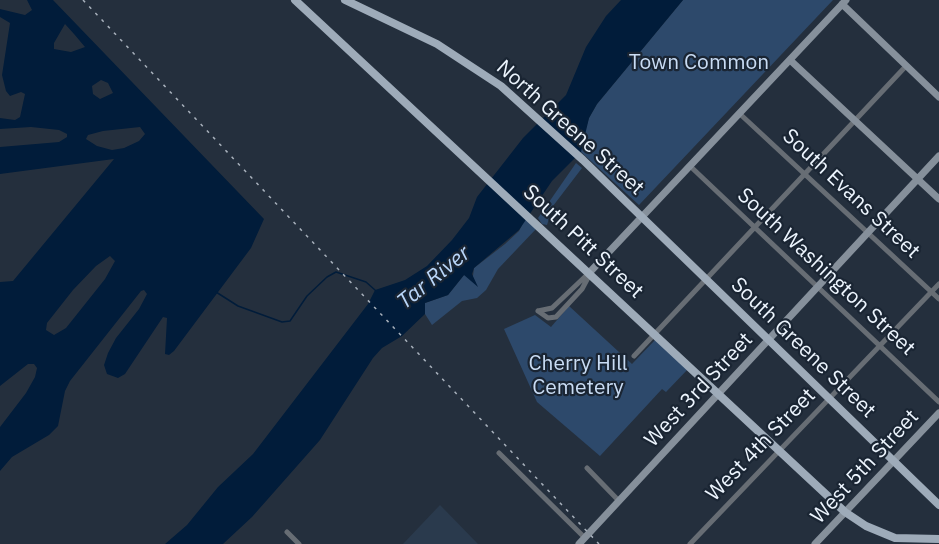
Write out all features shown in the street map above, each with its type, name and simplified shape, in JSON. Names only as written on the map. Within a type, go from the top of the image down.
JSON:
[{"type":"main road","name":"North Greene Street","points":[[345,0],[417,33],[501,86],[583,160],[641,217]]},
{"type":"main road","name":"South Pitt Street","points":[[300,2],[719,393],[778,451],[846,512],[866,526],[895,541]]},
{"type":"main road","name":"South Greene Street","points":[[641,217],[939,505]]},
{"type":"main road","points":[[895,541],[939,539]]},
{"type":"street","points":[[551,318],[538,311],[550,309],[590,272],[844,2],[939,97]]},
{"type":"street","points":[[790,60],[939,199]]},
{"type":"street","points":[[634,356],[906,66]]},
{"type":"street","name":"South Evans Street","points":[[740,114],[939,299]]},
{"type":"street","name":"West 3rd Street","points":[[582,541],[939,156]]},
{"type":"street","name":"South Washington Street","points":[[690,166],[939,402]]},
{"type":"street","points":[[551,318],[556,316],[574,297],[587,281],[590,272]]},
{"type":"street","name":"West 4th Street","points":[[690,544],[939,285]]},
{"type":"street","points":[[567,292],[574,297]]},
{"type":"street","points":[[550,309],[551,318]]},
{"type":"street","name":"West 5th Street","points":[[815,544],[939,413]]},
{"type":"street","points":[[499,453],[582,541]]},
{"type":"street","points":[[587,468],[619,501]]},
{"type":"street","points":[[287,532],[299,544]]},
{"type":"shaded area","points":[[440,505],[478,544],[403,544]]},
{"type":"green space","name":"Town Common","points":[[683,0],[833,0],[639,205],[581,152],[582,141],[589,118],[597,104]]},
{"type":"green space","points":[[576,163],[582,168],[553,206],[547,225],[542,224],[538,218]]},
{"type":"green space","points":[[525,219],[536,229],[498,269],[486,290],[477,298],[462,301],[432,325],[425,314],[425,303],[448,295],[464,275],[473,276],[474,268],[519,231]]},
{"type":"green space","name":"Cherry Hill Cemetery","points":[[569,306],[632,364],[655,340],[688,369],[666,392],[662,389],[600,456],[537,402],[504,329],[535,315],[551,327]]},
{"type":"water","points":[[27,0],[53,0],[264,219],[251,248],[174,351],[169,355],[165,354],[167,318],[163,317],[125,374],[118,378],[107,374],[104,365],[108,353],[147,294],[144,290],[141,291],[70,381],[65,391],[58,426],[49,435],[12,457],[0,471],[0,427],[26,393],[37,368],[34,364],[28,364],[0,386],[0,282],[13,281],[114,159],[0,174],[0,147],[59,142],[67,137],[67,134],[59,130],[31,127],[0,129],[0,118],[15,120],[20,117],[25,94],[21,92],[10,96],[6,91],[2,75],[10,23],[0,17],[0,9],[25,15],[32,10]],"holes":[[[65,24],[85,47],[71,52],[54,49],[54,43]],[[101,80],[108,83],[113,93],[100,99],[93,94],[92,86]],[[140,127],[145,134],[139,141],[124,148],[112,150],[97,146],[86,139],[88,135]],[[110,256],[115,261],[105,279],[66,328],[54,335],[46,330],[47,323],[96,266]]]},
{"type":"water","name":"Tar River","points":[[621,0],[683,0],[597,104],[589,118],[581,152],[552,181],[519,230],[474,268],[472,274],[478,287],[464,275],[448,295],[425,303],[425,314],[402,336],[382,348],[373,358],[320,440],[252,517],[223,544],[165,544],[187,525],[218,487],[253,454],[368,304],[375,290],[405,280],[427,266],[452,240],[469,218],[477,197],[523,138],[566,95],[586,47],[606,16]]},
{"type":"waterway","points":[[216,292],[238,306],[282,322],[290,321],[307,296],[327,277],[336,272],[366,282],[375,290]]},
{"type":"railway","points":[[83,0],[599,544]]}]
